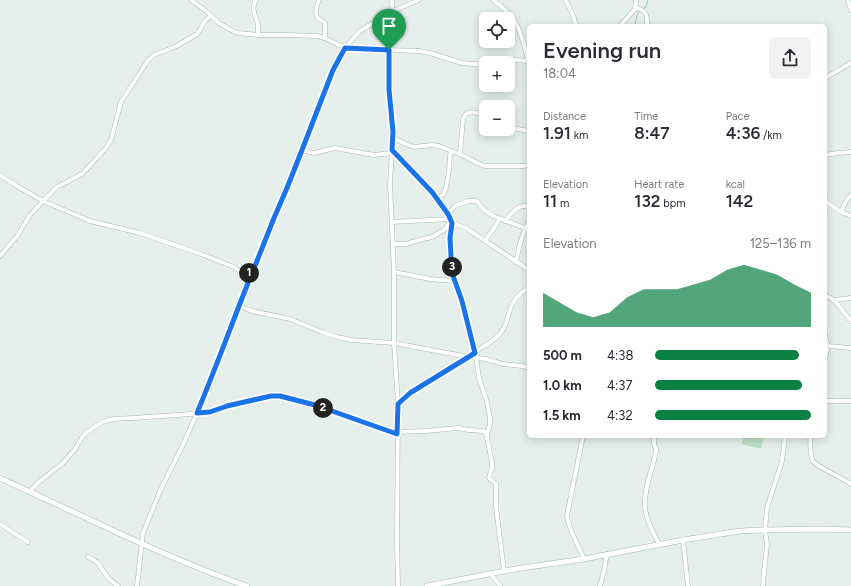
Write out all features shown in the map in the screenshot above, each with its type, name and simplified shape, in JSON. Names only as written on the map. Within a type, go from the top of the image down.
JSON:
[{"type":"street","points":[[192,0],[219,24],[234,32],[258,35],[317,36],[325,38],[345,48],[423,51],[462,63],[479,65]]},
{"type":"street","points":[[256,0],[253,7],[258,24],[258,35]]},
{"type":"street","points":[[319,0],[316,10],[319,19],[325,23],[325,38]]},
{"type":"street","points":[[392,0],[392,32],[389,50],[388,82],[393,138],[390,184],[394,272],[394,343],[398,404],[398,586]]},
{"type":"street","points":[[137,586],[143,533],[160,491],[180,451],[212,378],[248,283],[333,70],[345,48],[360,31],[393,11],[419,0]]},
{"type":"street","points":[[493,0],[512,18],[522,35],[527,54]]},
{"type":"street","points":[[565,0],[570,7],[576,24]]},
{"type":"street","points":[[622,24],[634,11],[636,7],[636,0]]},
{"type":"street","points":[[848,0],[851,10]]},
{"type":"street","points":[[636,7],[646,13],[648,19],[647,24]]},
{"type":"street","points":[[0,256],[18,235],[30,215],[56,187],[82,174],[106,148],[112,140],[121,102],[147,62],[154,55],[177,46],[197,34],[205,21],[211,16]]},
{"type":"street","points":[[515,60],[527,61]]},
{"type":"street","points":[[827,77],[851,63]]},
{"type":"street","points":[[460,154],[463,119],[465,114],[473,112],[479,113]]},
{"type":"street","points":[[515,129],[527,131]]},
{"type":"street","points":[[393,138],[410,146],[442,146],[485,166],[527,166]]},
{"type":"street","points":[[302,150],[314,153],[335,148],[374,155],[392,151]]},
{"type":"street","points":[[392,151],[432,192],[450,219],[527,269]]},
{"type":"street","points":[[436,198],[443,195],[445,192],[450,155],[452,151]]},
{"type":"street","points":[[827,155],[851,152]]},
{"type":"street","points":[[0,175],[43,201],[90,221],[140,234],[201,254],[234,267],[245,275],[248,283]]},
{"type":"street","points":[[841,212],[846,200],[851,195]]},
{"type":"street","points":[[393,244],[406,244],[423,238],[432,237],[444,230],[454,207],[472,200],[478,202],[493,216],[525,229]]},
{"type":"street","points":[[827,203],[841,212],[851,216]]},
{"type":"street","points":[[485,241],[503,220],[516,208],[524,205],[527,206]]},
{"type":"street","points":[[392,222],[450,219]]},
{"type":"street","points":[[450,219],[452,273],[462,301],[476,355],[479,378],[487,402],[490,418],[487,435],[492,468],[489,477],[490,480],[496,484],[496,507],[504,571]]},
{"type":"street","points":[[516,262],[521,238],[527,226]]},
{"type":"street","points":[[242,272],[248,273],[253,271]]},
{"type":"street","points":[[394,272],[430,279],[454,281]]},
{"type":"street","points":[[398,404],[410,393],[469,357],[476,355],[500,334],[506,325],[513,302],[527,289]]},
{"type":"street","points":[[827,296],[834,300],[851,321]]},
{"type":"street","points":[[834,300],[851,298]]},
{"type":"street","points":[[239,306],[252,311],[290,319],[337,337],[353,341],[394,343],[469,357]]},
{"type":"street","points":[[827,342],[827,350]]},
{"type":"street","points":[[828,346],[851,348]]},
{"type":"street","points":[[476,355],[527,368]]},
{"type":"street","points":[[29,492],[68,458],[85,434],[102,422],[113,419],[210,412],[227,406],[271,396],[280,396],[315,405],[397,433],[458,428],[485,432],[487,435]]},
{"type":"street","points":[[827,401],[851,401]]},
{"type":"street","points":[[583,438],[567,520],[584,558]]},
{"type":"street","points":[[654,438],[656,452],[646,493],[645,507],[648,523],[659,544]]},
{"type":"street","points":[[763,586],[767,545],[765,530],[767,508],[782,461],[785,438]]},
{"type":"street","points":[[810,438],[811,454],[814,463],[851,484]]},
{"type":"street","points":[[0,478],[142,544],[219,577],[247,586]]},
{"type":"street","points":[[0,524],[28,542]]},
{"type":"street","points":[[427,586],[504,571],[740,531],[851,530]]},
{"type":"street","points":[[683,540],[688,586]]},
{"type":"street","points":[[600,586],[606,554]]},
{"type":"street","points":[[88,557],[97,562],[108,578],[118,586]]},
{"type":"street","points":[[491,574],[500,586]]},
{"type":"green space","points":[[744,438],[764,438],[761,449],[742,444]]},
{"type":"waterway","points":[[643,9],[646,7],[648,0]]},
{"type":"waterway","points":[[635,24],[640,10]]},
{"type":"route","points":[[345,48],[389,50],[388,82],[393,132],[392,150],[432,192],[448,214],[452,223],[450,238],[452,273],[462,301],[475,353],[410,393],[398,404],[397,434],[315,405],[285,396],[276,395],[227,406],[210,412],[197,413],[248,283],[242,272],[248,273],[253,271],[333,70],[342,52],[345,48]]}]
